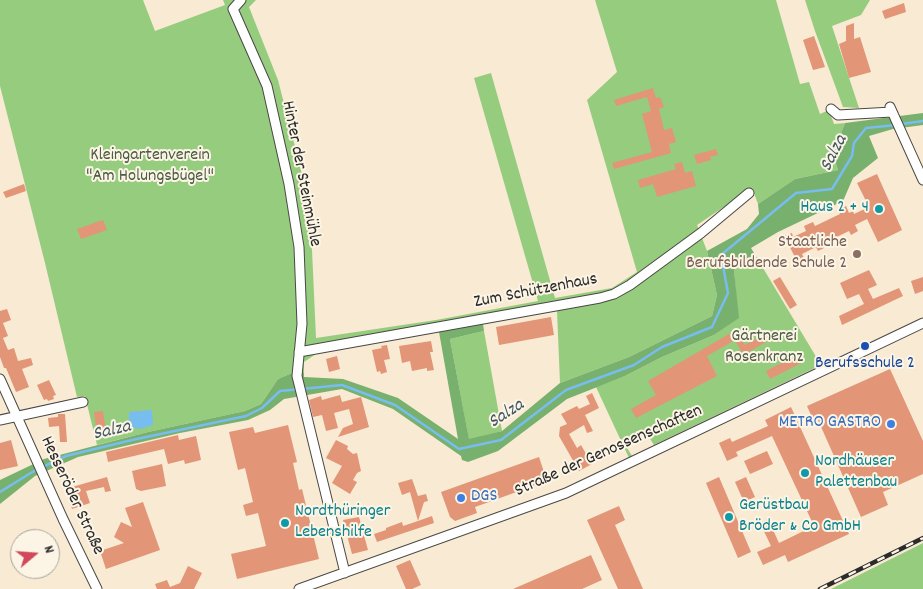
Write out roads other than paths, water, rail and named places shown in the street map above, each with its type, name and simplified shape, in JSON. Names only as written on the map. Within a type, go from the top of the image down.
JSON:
[{"type":"street","name":"Hinter der Steinmühle","points":[[241,0],[233,9],[266,86],[289,184],[299,247],[302,324],[298,383],[345,573]]},
{"type":"street","points":[[831,109],[838,115],[892,112],[923,180]]},
{"type":"street","name":"Zum Schützenhaus","points":[[299,352],[614,294],[630,285],[701,233],[748,193]]},
{"type":"street","name":"Straße der Genossenschaften","points":[[299,589],[566,493],[923,323]]},
{"type":"street","name":"Hesseröder Straße","points":[[0,379],[97,589]]},
{"type":"street","points":[[0,420],[83,402]]},
{"type":"water","points":[[152,410],[153,425],[140,429],[131,427],[129,412]]},
{"type":"waterway","name":"Salza","points":[[901,124],[923,121]]},
{"type":"waterway","name":"Salza","points":[[0,492],[34,471],[66,456],[246,416],[262,408],[280,391],[342,385],[395,405],[459,449],[501,440],[566,390],[634,365],[662,347],[712,327],[728,293],[721,255],[796,193],[832,189],[852,156],[854,143],[866,128],[896,125]]},
{"type":"railway","points":[[820,589],[923,538]]},
{"type":"place","name":"Haus 2 + 4","points":[[879,209]]},
{"type":"place","name":"Staatliche Berufsbildende Schule 2","points":[[857,254]]},
{"type":"place","name":"Berufsschule 2","points":[[865,346]]},
{"type":"place","name":"METRO GASTRO","points":[[891,424]]},
{"type":"place","name":"Nordhäuser Palettenbau","points":[[805,473]]},
{"type":"place","name":"DGS","points":[[461,498]]},
{"type":"place","name":"Gerüstbau Bröder & Co GmbH","points":[[729,517]]},
{"type":"place","name":"Nordthüringer Lebenshilfe","points":[[285,523]]},
{"type":"park label","name":"Kleingartenverein \"Am Holungsbügel\"","points":[[150,167]]},
{"type":"park label","name":"Gärtnerei Rosenkranz","points":[[764,348]]}]
